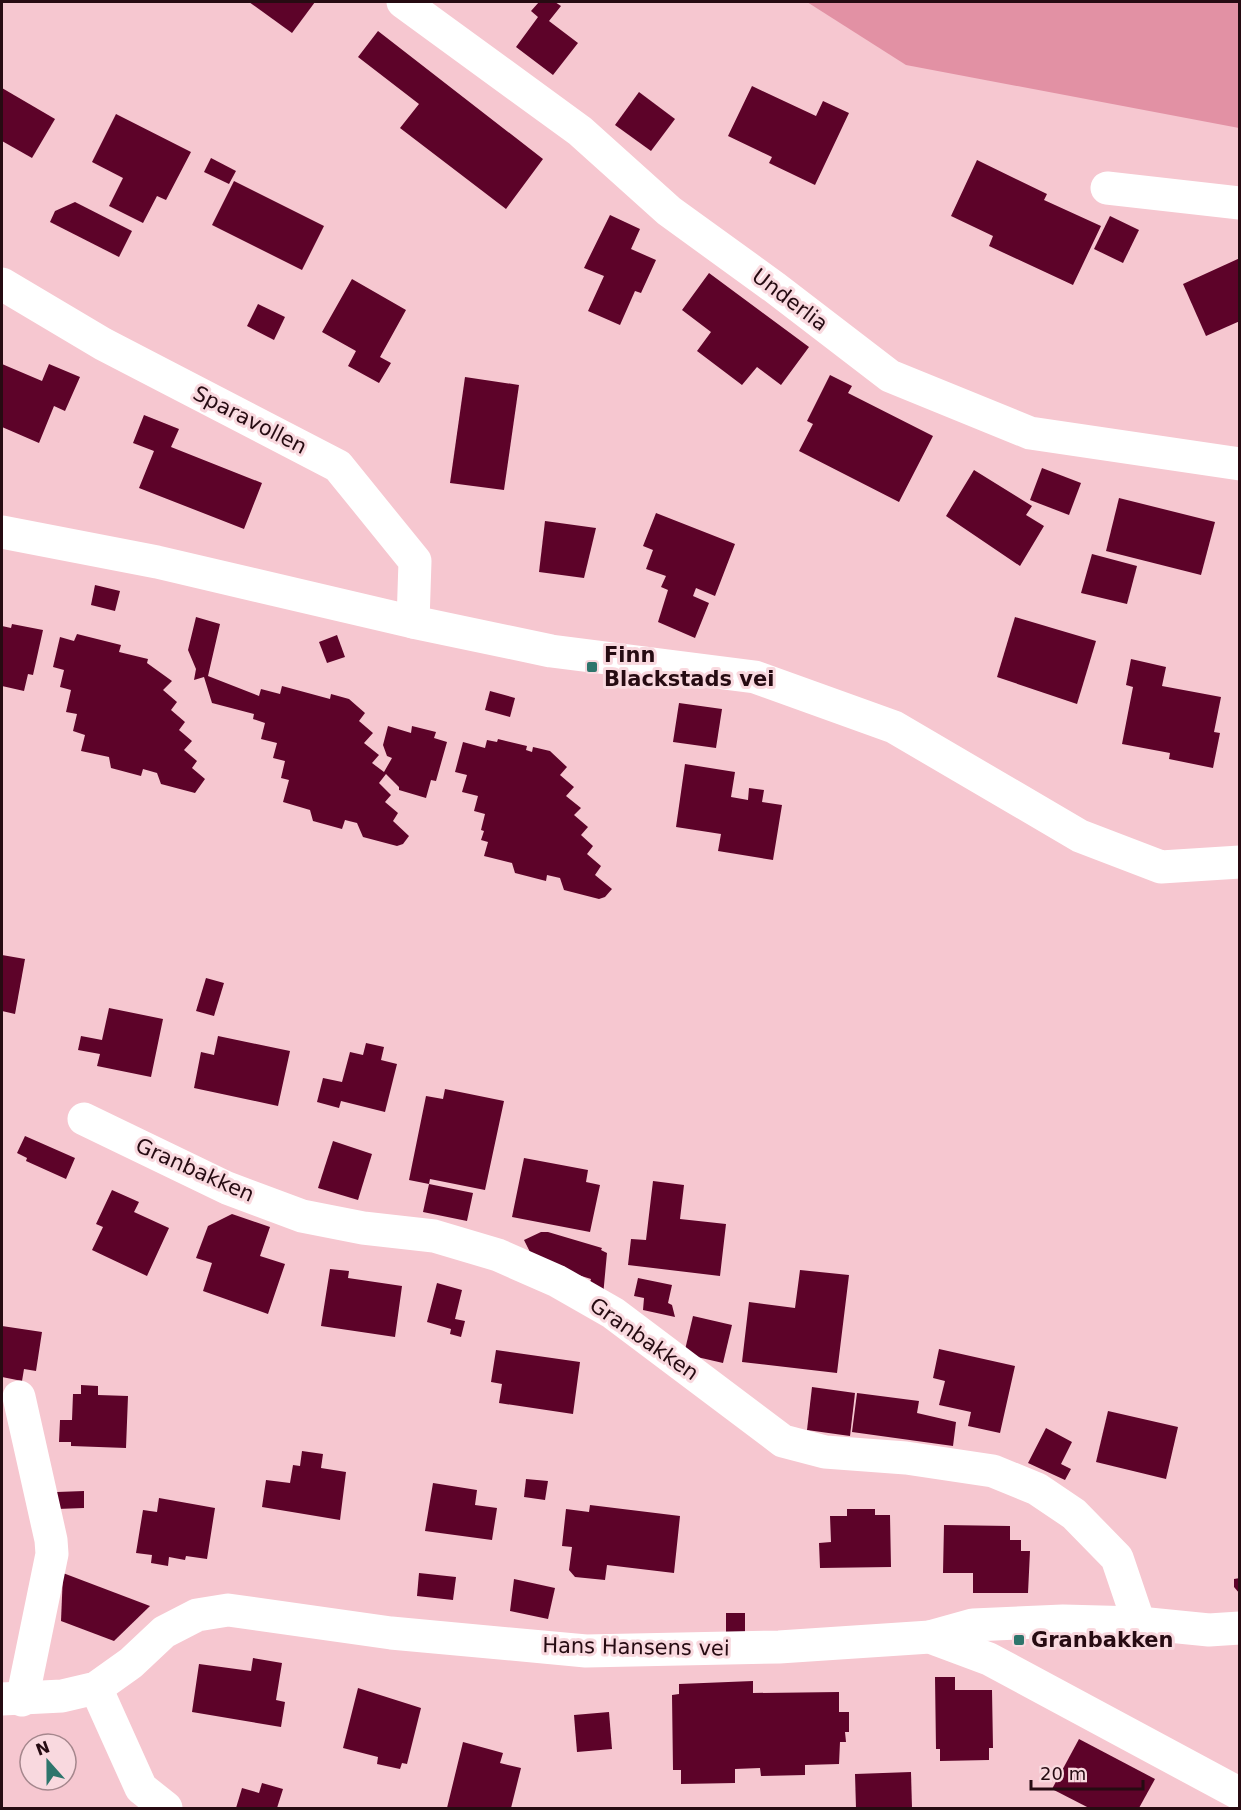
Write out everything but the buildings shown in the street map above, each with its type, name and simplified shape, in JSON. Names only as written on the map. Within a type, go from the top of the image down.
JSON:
[{"type":"street","name":"Underlia","points":[[403,2],[580,131],[669,211],[774,287],[890,376],[1030,433],[1239,464]]},
{"type":"street","points":[[1107,188],[1239,203]]},
{"type":"street","name":"Sparavollen","points":[[2,284],[103,344],[338,466],[415,561],[413,622]]},
{"type":"street","points":[[2,532],[157,562],[413,622],[551,651],[755,677],[894,727],[1080,836],[1161,867],[1239,862]]},
{"type":"street","name":"Granbakken","points":[[84,1119],[226,1188],[302,1216],[434,1236],[498,1255],[557,1281],[613,1313],[783,1441],[825,1452],[906,1458],[993,1471],[1037,1489],[1074,1514],[1117,1558],[1139,1623]]},
{"type":"street","name":"Hans Hansens vei","points":[[20,1397],[51,1540],[52,1554],[12,1699],[62,1696],[96,1688],[131,1663],[164,1632],[197,1615],[228,1610],[391,1634],[586,1651],[779,1647],[930,1637],[989,1659],[1239,1794]]},
{"type":"street","points":[[930,1637],[973,1625],[1063,1621],[1139,1623],[1209,1630],[1239,1628]]},
{"type":"street","points":[[96,1688],[141,1788],[166,1809]]},
{"type":"shaded area","points":[[807,2],[1239,2],[1239,128],[906,65]]},
{"type":"place","name":"Finn Blackstads vei","points":[[592,667]]},
{"type":"place","name":"Granbakken","points":[[1019,1640]]}]
